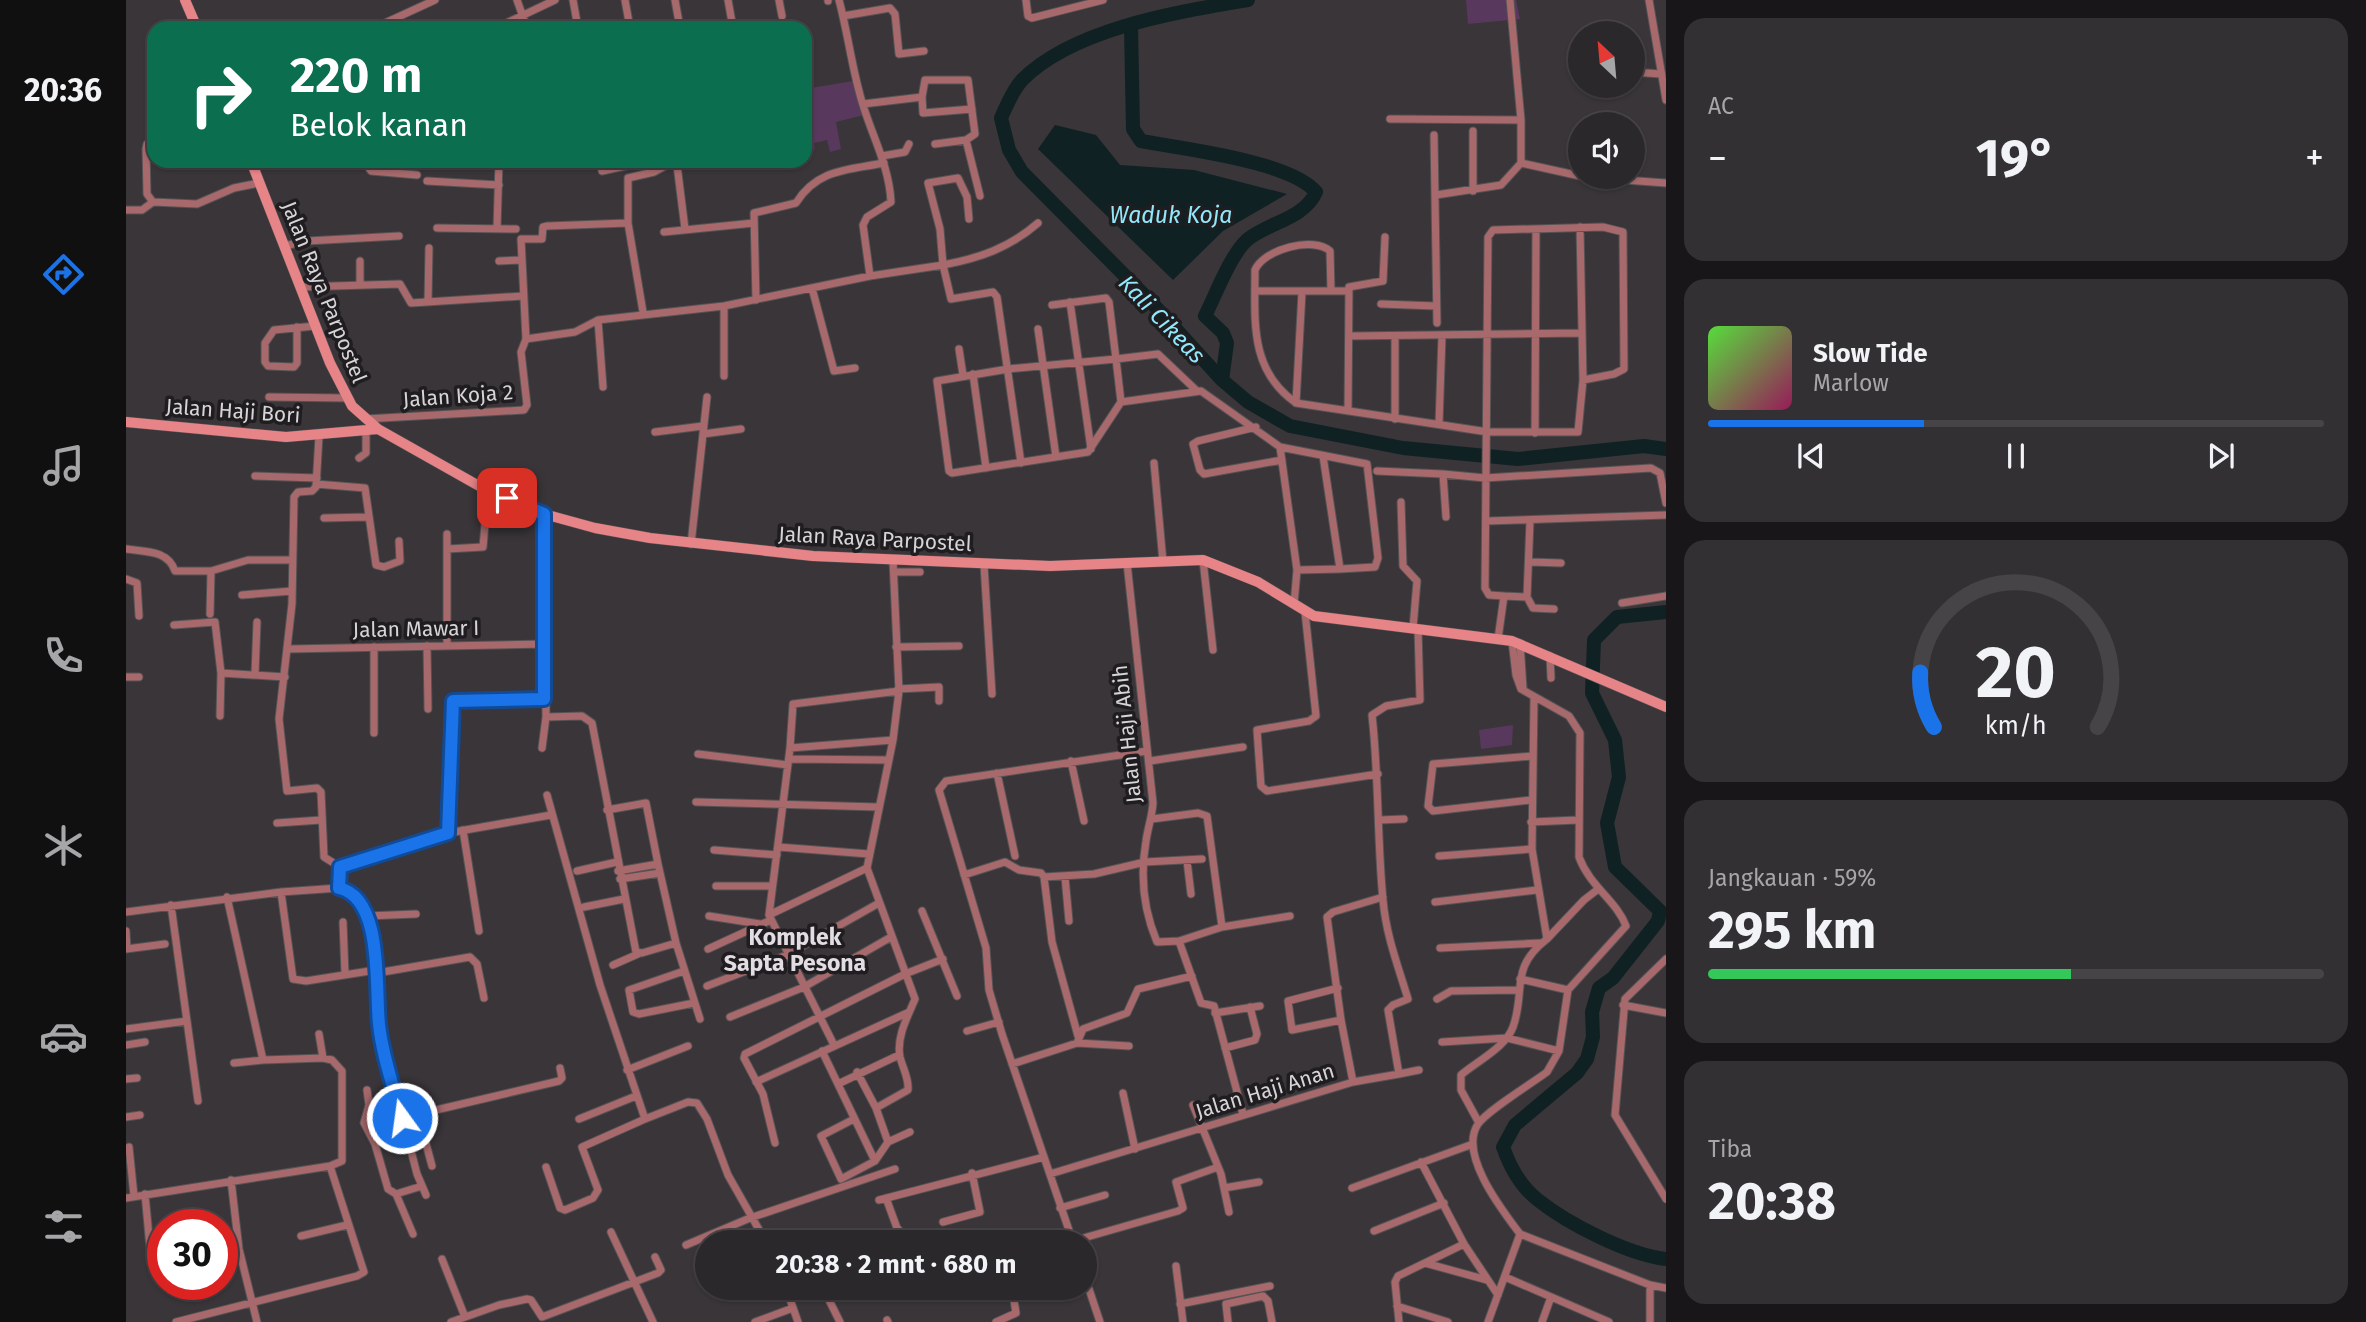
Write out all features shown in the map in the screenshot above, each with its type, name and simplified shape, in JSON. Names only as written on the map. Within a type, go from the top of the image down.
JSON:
[{"type":"main road","points":[[185,0],[194,21]]},
{"type":"main road","name":"Jalan Raya Parpostel","points":[[254,168],[346,398],[378,429],[488,491],[544,514],[595,528],[691,544],[893,566],[1203,560],[1231,569],[1305,612],[1367,624],[1516,642],[1666,707]]},
{"type":"main road","name":"Jalan Haji Bori","points":[[126,422],[286,437],[378,429]]},
{"type":"street","points":[[389,21],[435,0]]},
{"type":"street","points":[[517,0],[525,21]]},
{"type":"street","points":[[511,21],[555,0]]},
{"type":"street","points":[[573,0],[577,21]]},
{"type":"street","points":[[625,0],[628,21]]},
{"type":"street","points":[[675,0],[679,21]]},
{"type":"street","points":[[728,0],[732,21]]},
{"type":"street","points":[[779,0],[782,16]]},
{"type":"street","points":[[839,0],[863,103],[883,160],[891,202],[867,217],[863,225],[870,276]]},
{"type":"street","points":[[1026,0],[1030,18],[1073,4],[1103,0]]},
{"type":"street","points":[[1436,195],[1504,184],[1521,163],[1521,120],[1510,0]]},
{"type":"street","points":[[1648,0],[1666,100]]},
{"type":"street","points":[[843,16],[890,8],[895,14],[899,54],[924,51]]},
{"type":"street","points":[[1645,73],[1661,74]]},
{"type":"street","points":[[935,144],[965,140],[975,134],[972,109],[966,79],[925,80],[923,113],[972,109]]},
{"type":"street","points":[[863,103],[922,97]]},
{"type":"street","points":[[1390,119],[1521,120]]},
{"type":"street","points":[[1473,131],[1473,191]]},
{"type":"street","points":[[1434,135],[1437,323]]},
{"type":"street","points":[[965,140],[980,196]]},
{"type":"street","points":[[147,144],[148,194],[153,202]]},
{"type":"street","points":[[756,300],[754,213],[796,203],[807,187],[823,176],[905,152],[909,144]]},
{"type":"street","points":[[1521,163],[1568,173]]},
{"type":"street","points":[[369,168],[371,171],[417,175]]},
{"type":"street","points":[[498,229],[499,168]]},
{"type":"street","points":[[643,312],[628,223],[628,178],[662,168]]},
{"type":"street","points":[[678,168],[685,229]]},
{"type":"street","points":[[969,219],[967,197],[958,178],[928,183],[940,229],[943,265],[951,299],[993,292],[997,297],[1021,463]]},
{"type":"street","points":[[427,181],[499,185]]},
{"type":"street","points":[[1645,181],[1666,183]]},
{"type":"street","points":[[126,210],[142,210],[153,202],[197,204],[234,188],[259,183]]},
{"type":"street","name":"Jalan Koja 2","points":[[365,419],[520,412],[527,405],[521,352],[526,340],[522,239],[542,239],[543,227],[547,226],[628,223]]},
{"type":"street","points":[[664,232],[754,223]]},
{"type":"street","points":[[526,340],[575,332],[598,320],[643,312],[724,306],[870,276],[943,265],[995,252],[1018,240],[1038,223]]},
{"type":"street","points":[[1331,291],[1330,251],[1323,246],[1282,247],[1257,265],[1255,343],[1275,384],[1296,403],[1438,424],[1488,436],[1578,432],[1583,380],[1580,227]]},
{"type":"street","points":[[437,228],[516,229]]},
{"type":"street","points":[[1527,597],[1489,595],[1485,591],[1489,233],[1493,230],[1617,228],[1625,237],[1624,369],[1614,374],[1583,380]]},
{"type":"street","points":[[1535,433],[1536,229]]},
{"type":"street","points":[[284,246],[307,241],[398,236]]},
{"type":"street","points":[[1348,411],[1348,291],[1352,284],[1383,281],[1385,237]]},
{"type":"street","points":[[428,302],[429,248]]},
{"type":"street","points":[[499,261],[522,260]]},
{"type":"street","points":[[360,261],[360,284]]},
{"type":"street","points":[[300,287],[400,284],[411,303],[523,296]]},
{"type":"street","points":[[812,288],[834,372],[855,368]]},
{"type":"street","points":[[1255,291],[1348,291]]},
{"type":"street","points":[[1296,403],[1303,292]]},
{"type":"street","points":[[1052,305],[1102,297],[1107,299],[1115,359],[1121,402],[1091,449],[952,473],[948,467],[935,384],[943,378],[1008,369],[1115,359],[1158,354],[1197,391],[1256,427],[1280,447],[1367,464],[1378,558],[1374,567],[1297,570]]},
{"type":"street","points":[[1070,302],[1091,449]]},
{"type":"street","points":[[1381,304],[1436,306]]},
{"type":"street","points":[[723,376],[724,306]]},
{"type":"street","points":[[598,320],[603,387]]},
{"type":"street","points":[[297,327],[297,363],[294,367],[268,366],[265,362],[267,337],[274,330],[297,327],[315,326]]},
{"type":"street","points":[[1038,329],[1056,457]]},
{"type":"street","points":[[1350,336],[1581,333]]},
{"type":"street","points":[[1395,336],[1395,419]]},
{"type":"street","points":[[1438,424],[1442,336]]},
{"type":"street","points":[[959,349],[963,375]]},
{"type":"street","points":[[973,374],[986,468]]},
{"type":"street","points":[[1121,402],[1197,391]]},
{"type":"street","points":[[270,397],[346,398]]},
{"type":"street","points":[[691,544],[707,397]]},
{"type":"street","points":[[1256,427],[1194,444],[1200,470],[1204,474],[1282,460]]},
{"type":"street","points":[[655,432],[741,429]]},
{"type":"street","points":[[359,457],[366,453],[368,446],[366,430]]},
{"type":"street","points":[[319,436],[315,490],[298,492],[294,497],[289,649],[279,719],[286,789],[289,792],[319,789],[324,857],[340,867],[448,833],[551,815]]},
{"type":"street","points":[[1280,447],[1297,570],[1294,604]]},
{"type":"street","points":[[1322,456],[1340,569]]},
{"type":"street","points":[[1153,463],[1163,562]]},
{"type":"street","points":[[1377,471],[1485,478],[1651,468],[1660,473],[1666,503]]},
{"type":"street","points":[[1444,474],[1446,517]]},
{"type":"street","points":[[255,476],[364,486],[376,565],[384,567],[400,561],[399,541]]},
{"type":"street","points":[[447,549],[483,547],[488,491]]},
{"type":"street","points":[[1399,1074],[1388,1010],[1393,1004],[1408,999],[1390,944],[1382,897],[1378,774],[1372,715],[1386,706],[1420,700],[1416,628],[1417,581],[1403,566],[1401,502]]},
{"type":"street","points":[[541,747],[546,717],[544,514]]},
{"type":"street","points":[[1487,521],[1666,515]]},
{"type":"street","points":[[324,518],[368,517]]},
{"type":"street","points":[[1530,521],[1527,597],[1533,608],[1554,609]]},
{"type":"street","points":[[447,534],[447,646]]},
{"type":"street","points":[[126,549],[165,555],[172,561],[175,571],[211,571],[248,560],[292,560]]},
{"type":"street","points":[[1203,560],[1213,650]]},
{"type":"street","points":[[1530,562],[1562,563]]},
{"type":"street","name":"Jalan Haji Abih","points":[[1127,563],[1150,761],[1152,819],[1146,840],[1144,905],[1157,942],[1180,941]]},
{"type":"street","points":[[984,565],[992,694]]},
{"type":"street","points":[[876,1108],[908,1090],[908,1080],[899,1055],[907,1013],[915,999],[867,868],[893,740],[898,690],[893,566],[920,572]]},
{"type":"street","points":[[210,614],[211,571]]},
{"type":"street","points":[[126,579],[137,583],[139,616]]},
{"type":"street","points":[[242,594],[292,591]]},
{"type":"street","points":[[1498,639],[1504,596]]},
{"type":"street","points":[[1622,603],[1666,596]]},
{"type":"street","points":[[1305,612],[1316,716],[1310,721],[1257,730],[1261,786],[1267,791],[1378,774]]},
{"type":"street","points":[[174,625],[215,622],[221,673],[220,716]]},
{"type":"street","points":[[255,674],[257,622]]},
{"type":"street","points":[[1516,642],[1523,691],[1569,716],[1580,733],[1579,857],[1585,874],[1622,916],[1626,926],[1568,990],[1559,1051],[1547,1072],[1479,1123],[1473,1144],[1474,1157],[1491,1192],[1520,1234],[1650,1285],[1666,1288]]},
{"type":"street","name":"Jalan Mawar I","points":[[289,649],[544,644]]},
{"type":"street","points":[[427,646],[428,709]]},
{"type":"street","points":[[896,646],[959,646]]},
{"type":"street","points":[[374,647],[374,733]]},
{"type":"street","points":[[1551,678],[1555,657]]},
{"type":"street","points":[[221,673],[285,677]]},
{"type":"street","points":[[126,677],[139,677]]},
{"type":"street","points":[[834,1045],[770,918],[793,704],[939,687],[939,701]]},
{"type":"street","points":[[1534,698],[1532,849],[1544,941]]},
{"type":"street","points":[[448,833],[453,701],[544,699]]},
{"type":"street","points":[[546,717],[582,716],[592,723],[624,899],[638,954]]},
{"type":"street","points":[[790,748],[893,740]]},
{"type":"street","points":[[1150,761],[1243,747]]},
{"type":"street","points":[[1068,1230],[989,989],[986,948],[939,790],[946,781],[1147,751]]},
{"type":"street","points":[[698,754],[788,762],[889,760]]},
{"type":"street","points":[[1531,800],[1433,811],[1428,806],[1430,768],[1437,763],[1532,756]]},
{"type":"street","points":[[1071,761],[1084,821]]},
{"type":"street","points":[[997,773],[1015,856]]},
{"type":"street","points":[[547,795],[627,1070],[645,1119]]},
{"type":"street","points":[[695,802],[878,807]]},
{"type":"street","points":[[607,810],[646,803],[676,943],[700,1019]]},
{"type":"street","points":[[1152,819],[1198,813],[1207,816],[1222,928]]},
{"type":"street","points":[[1380,820],[1404,818]]},
{"type":"street","points":[[277,823],[321,820]]},
{"type":"street","points":[[1531,822],[1578,820]]},
{"type":"street","points":[[463,830],[479,931]]},
{"type":"street","points":[[1439,856],[1532,849]]},
{"type":"street","points":[[714,850],[869,854]]},
{"type":"street","points":[[1044,877],[1094,874],[1144,862],[1202,859]]},
{"type":"street","points":[[1187,861],[1191,894]]},
{"type":"street","points":[[964,875],[1005,862],[1018,870],[1041,873],[1044,877],[1051,935],[1077,1040]]},
{"type":"street","points":[[619,871],[658,864]]},
{"type":"street","points":[[339,888],[340,867]]},
{"type":"street","points":[[708,949],[761,925],[867,868]]},
{"type":"street","points":[[577,871],[660,873]]},
{"type":"street","points":[[1065,877],[1069,921]]},
{"type":"street","points":[[716,887],[772,886]]},
{"type":"street","points":[[126,912],[227,897],[339,888],[349,891],[367,916],[375,942],[379,1026],[402,1118],[426,1195]]},
{"type":"street","points":[[1435,902],[1537,890]]},
{"type":"street","points":[[1479,1123],[1461,1090],[1461,1075],[1507,1038],[1514,1027],[1517,990],[1527,958],[1584,900],[1598,890]]},
{"type":"street","points":[[281,892],[293,979],[376,972],[470,957],[477,964],[484,998]]},
{"type":"street","points":[[227,897],[263,1060]]},
{"type":"street","name":"Jalan Haji Anan","points":[[1050,1174],[1353,1082],[1341,1020],[1327,917],[1333,912],[1382,897]]},
{"type":"street","points":[[584,907],[624,899]]},
{"type":"street","points":[[707,986],[787,954],[879,903]]},
{"type":"street","points":[[171,905],[198,1101]]},
{"type":"street","points":[[922,911],[957,996]]},
{"type":"street","points":[[367,916],[416,914]]},
{"type":"street","points":[[709,916],[761,925]]},
{"type":"street","points":[[1243,1114],[1213,1004],[1202,1004],[1180,941],[1222,928],[1290,916]]},
{"type":"street","points":[[342,922],[345,974]]},
{"type":"street","points":[[126,931],[127,949],[165,944]]},
{"type":"street","points":[[730,1017],[804,987],[891,937]]},
{"type":"street","points":[[1440,947],[1544,941]]},
{"type":"street","points":[[613,965],[638,954],[676,943]]},
{"type":"street","points":[[1666,959],[1628,994],[1623,1005],[1615,1115],[1666,1199]]},
{"type":"street","points":[[775,1143],[763,1094],[745,1054],[905,974],[943,960]]},
{"type":"street","points":[[684,971],[629,990],[634,1014],[694,1003]]},
{"type":"street","points":[[1077,1040],[1083,1029],[1127,1013],[1138,989],[1192,976]]},
{"type":"street","points":[[1520,979],[1568,990]]},
{"type":"street","points":[[1338,988],[1288,1001],[1292,1030],[1341,1020]]},
{"type":"street","points":[[1437,999],[1451,991],[1517,990]]},
{"type":"street","points":[[1623,1005],[1666,1013]]},
{"type":"street","points":[[1215,1013],[1261,1006]]},
{"type":"street","points":[[1225,1048],[1255,1040],[1250,1007]]},
{"type":"street","points":[[756,1082],[907,1013]]},
{"type":"street","points":[[126,1029],[187,1021]]},
{"type":"street","points":[[967,1031],[999,1022]]},
{"type":"street","points":[[319,1034],[323,1058]]},
{"type":"street","points":[[1442,1042],[1507,1038],[1559,1051]]},
{"type":"street","points":[[1012,1064],[1077,1040],[1129,1046]]},
{"type":"street","points":[[126,1045],[145,1042]]},
{"type":"street","points":[[627,1070],[688,1046]]},
{"type":"street","points":[[822,1051],[873,1162]]},
{"type":"street","points":[[838,1084],[857,1072],[899,1055]]},
{"type":"street","points":[[129,1147],[130,1197],[341,1163],[342,1071],[332,1060],[323,1058],[234,1063]]},
{"type":"street","points":[[402,1118],[559,1081],[562,1078],[560,1068]]},
{"type":"street","points":[[1353,1082],[1419,1070]]},
{"type":"street","points":[[857,1072],[876,1108],[888,1142]]},
{"type":"street","points":[[126,1079],[137,1078]]},
{"type":"street","points":[[367,1090],[370,1103],[364,1123],[375,1144],[387,1186],[396,1194],[413,1234]]},
{"type":"street","points":[[1123,1093],[1135,1149]]},
{"type":"street","points":[[579,1119],[636,1096]]},
{"type":"street","points":[[546,1167],[560,1209],[565,1210],[593,1198],[598,1190],[582,1147],[688,1102],[697,1103],[707,1119],[719,1157],[758,1230]]},
{"type":"street","points":[[1193,1105],[1218,1167],[1228,1212]]},
{"type":"street","points":[[418,1114],[432,1166]]},
{"type":"street","points":[[126,1117],[140,1115]]},
{"type":"street","points":[[854,1119],[822,1135],[841,1179],[873,1162],[888,1142],[910,1132]]},
{"type":"street","points":[[1352,1188],[1473,1144]]},
{"type":"street","points":[[899,1230],[883,1199],[972,1173],[1044,1157]]},
{"type":"street","points":[[1420,1162],[1464,1244],[1498,1295]]},
{"type":"street","points":[[176,1322],[361,1275],[365,1268],[347,1225],[330,1166]]},
{"type":"street","points":[[1097,1235],[1178,1211],[1183,1208],[1176,1182],[1218,1167]]},
{"type":"street","points":[[686,1245],[750,1218],[895,1169]]},
{"type":"street","points":[[943,1222],[980,1212],[972,1173]]},
{"type":"street","points":[[1656,1181],[1666,1177]]},
{"type":"street","points":[[231,1180],[239,1249],[257,1322]]},
{"type":"street","points":[[1224,1188],[1259,1182]]},
{"type":"street","points":[[396,1194],[422,1186]]},
{"type":"street","points":[[145,1194],[147,1216]]},
{"type":"street","points":[[1060,1208],[1105,1195]]},
{"type":"street","points":[[1374,1231],[1444,1203]]},
{"type":"street","points":[[301,1236],[347,1225]]},
{"type":"street","points":[[611,1232],[653,1322]]},
{"type":"street","points":[[1488,1322],[1520,1234]]},
{"type":"street","points":[[1399,1322],[1396,1279],[1464,1244]]},
{"type":"street","points":[[451,1322],[527,1299],[531,1300],[542,1317],[660,1272],[655,1257]]},
{"type":"street","points":[[442,1259],[465,1317]]},
{"type":"street","points":[[1424,1263],[1488,1280]]},
{"type":"street","points":[[1177,1266],[1183,1322]]},
{"type":"street","points":[[1505,1276],[1591,1319],[1609,1322]]},
{"type":"street","points":[[1650,1285],[1650,1322]]},
{"type":"street","points":[[1180,1304],[1270,1286]]},
{"type":"street","points":[[1237,1292],[1239,1302]]},
{"type":"street","points":[[1228,1322],[1225,1306],[1265,1296],[1272,1322]]},
{"type":"street","points":[[1542,1322],[1551,1297]]},
{"type":"street","points":[[790,1300],[798,1322]]},
{"type":"street","points":[[829,1300],[840,1322]]},
{"type":"street","points":[[996,1322],[1016,1313],[1014,1300]]},
{"type":"street","points":[[1093,1300],[1100,1322]]},
{"type":"street","points":[[1397,1306],[1448,1322]]},
{"type":"street","points":[[755,1322],[793,1308]]},
{"type":"shaded area","points":[[1466,0],[1516,0],[1520,19],[1468,24]]},
{"type":"shaded area","points":[[853,81],[864,115],[836,122],[841,149],[830,152],[827,140],[814,143],[815,149],[812,150],[812,88]]},
{"type":"shaded area","points":[[1513,725],[1512,745],[1481,749],[1479,730]]},
{"type":"water","name":"Waduk Koja","points":[[1055,125],[1096,135],[1120,165],[1194,170],[1287,194],[1223,231],[1173,280],[1038,149]]},
{"type":"waterway","name":"Kali Cikeas","points":[[1248,0],[1128,25],[1069,47],[1044,62],[1018,84],[1001,118],[1009,150],[1022,172],[1153,304],[1222,380],[1248,402],[1290,426],[1403,448],[1518,459],[1644,446],[1666,449]]},
{"type":"waterway","points":[[1131,27],[1133,129],[1141,141],[1260,164],[1303,181],[1316,192],[1295,214],[1247,240],[1224,276],[1205,316],[1223,333],[1227,343],[1222,380]]},
{"type":"waterway","name":"Kali Cikeas","points":[[1666,612],[1617,617],[1594,640],[1592,693],[1615,740],[1619,777],[1607,823],[1615,867],[1660,911],[1658,921],[1613,978],[1599,988],[1592,1012],[1593,1037],[1587,1059],[1577,1073],[1515,1125],[1503,1147],[1521,1183],[1551,1209],[1617,1245],[1666,1259]]},
{"type":"district","name":"Komplek Sapta Pesona","points":[[795,950]]},
{"type":"route","points":[[402,1118],[379,1026],[375,942],[367,916],[360,905],[349,891],[339,888],[340,867],[448,833],[453,701],[544,699],[544,514],[507,498]]}]
